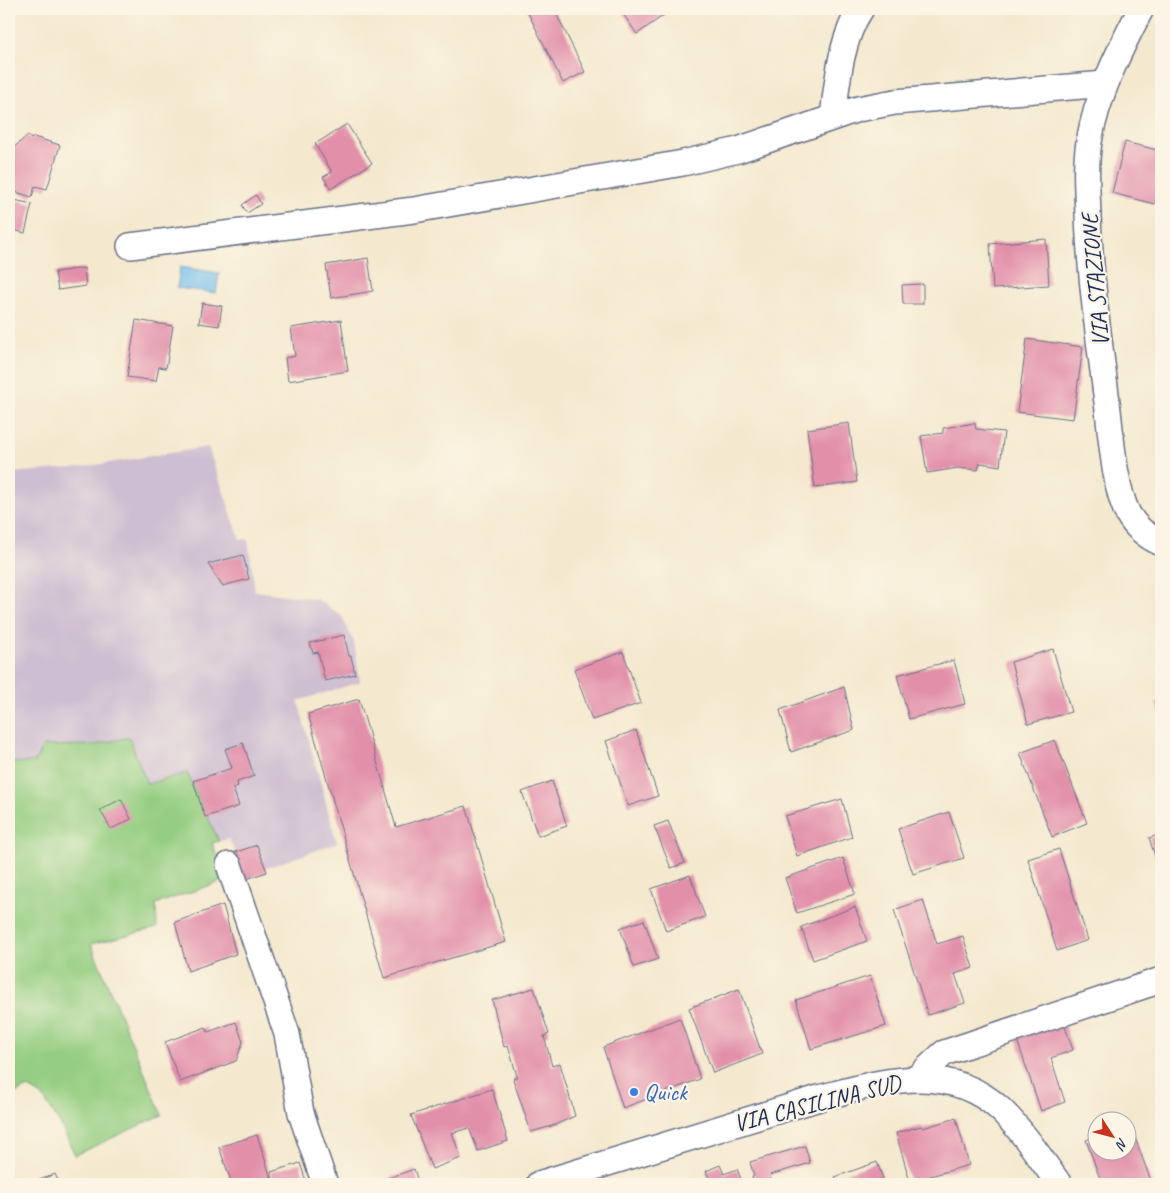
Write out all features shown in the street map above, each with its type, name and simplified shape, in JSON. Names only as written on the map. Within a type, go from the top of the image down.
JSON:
[{"type":"street","points":[[833,117],[840,68],[853,22],[861,9]]},
{"type":"street","name":"VIA STAZIONE","points":[[1141,9],[1105,84],[1092,125],[1086,169],[1093,291],[1114,456],[1128,513],[1141,530],[1161,543]]},
{"type":"street","points":[[130,246],[414,210],[683,163],[738,150],[858,109],[895,102],[1105,84]]},
{"type":"street","points":[[229,865],[287,1034],[298,1102],[325,1184]]},
{"type":"street","points":[[916,1078],[944,1053],[1161,980]]},
{"type":"street","name":"VIA CASILINA SUD","points":[[539,1184],[819,1098],[858,1088],[916,1078],[940,1080],[962,1085],[990,1101],[1015,1126],[1059,1184]]},
{"type":"shaded area","points":[[208,447],[240,539],[248,539],[255,591],[316,599],[341,615],[354,642],[360,682],[298,701],[337,843],[246,875],[229,839],[219,841],[187,773],[147,784],[129,737],[95,745],[43,746],[35,762],[9,763],[9,473],[83,467]]},
{"type":"green space","points":[[129,737],[147,784],[187,773],[219,841],[212,843],[226,880],[156,904],[157,928],[91,944],[162,1115],[75,1155],[59,1122],[42,1096],[27,1087],[9,1097],[9,763],[35,762],[43,746],[95,745]]},
{"type":"water","points":[[180,267],[219,273],[216,293],[177,288]]},
{"type":"building","points":[[526,9],[554,9],[585,72],[563,83]]},
{"type":"building","points":[[630,9],[673,9],[637,34],[623,14]]},
{"type":"building","points":[[347,124],[372,163],[331,189],[323,177],[332,172],[315,144]]},
{"type":"building","points":[[28,135],[31,139],[34,137],[60,145],[47,189],[35,186],[32,197],[9,190],[9,160],[15,154],[11,150]]},
{"type":"building","points":[[1125,142],[1161,151],[1161,181],[1155,204],[1112,193]]},
{"type":"building","points":[[256,195],[261,204],[247,213],[242,205]]},
{"type":"building","points":[[10,199],[32,204],[25,233],[9,229]]},
{"type":"building","points":[[1046,239],[1049,285],[993,289],[990,244]]},
{"type":"building","points":[[368,258],[373,291],[331,298],[326,265]]},
{"type":"building","points":[[84,268],[86,286],[58,290],[55,272]]},
{"type":"building","points":[[923,284],[923,304],[903,304],[902,285]]},
{"type":"building","points":[[202,303],[222,306],[219,326],[199,323]]},
{"type":"building","points":[[136,320],[173,326],[166,368],[159,367],[156,381],[127,377]]},
{"type":"building","points":[[341,320],[348,371],[288,381],[285,358],[295,356],[291,328]]},
{"type":"building","points":[[1027,339],[1083,347],[1073,419],[1017,412]]},
{"type":"building","points":[[849,423],[857,482],[815,488],[807,429]]},
{"type":"building","points":[[975,423],[976,429],[1004,432],[1000,466],[980,463],[978,470],[958,468],[927,473],[921,436],[943,433],[943,428]]},
{"type":"building","points":[[243,555],[249,579],[222,586],[208,564]]},
{"type":"building","points":[[344,635],[355,674],[325,681],[318,652],[313,653],[310,643]]},
{"type":"building","points":[[1053,649],[1071,712],[1028,724],[1011,662]]},
{"type":"building","points":[[623,652],[641,703],[592,720],[574,669]]},
{"type":"building","points":[[954,660],[965,704],[909,719],[897,675]]},
{"type":"building","points":[[844,687],[854,730],[791,752],[780,710]]},
{"type":"building","points":[[359,699],[396,827],[466,806],[506,942],[384,978],[308,714]]},
{"type":"building","points":[[1161,701],[1161,716],[1156,703]]},
{"type":"building","points":[[636,730],[658,796],[628,806],[606,741]]},
{"type":"building","points":[[1055,740],[1087,823],[1052,837],[1020,753]]},
{"type":"building","points":[[243,743],[254,776],[237,782],[238,786],[233,788],[239,806],[205,817],[193,781],[232,768],[225,749]]},
{"type":"building","points":[[552,781],[567,826],[538,836],[522,792]]},
{"type":"building","points":[[121,799],[131,819],[111,829],[100,810]]},
{"type":"building","points":[[842,799],[852,837],[797,856],[785,816]]},
{"type":"building","points":[[949,812],[964,858],[913,874],[898,829]]},
{"type":"building","points":[[668,821],[685,863],[671,868],[654,826]]},
{"type":"building","points":[[1161,834],[1161,874],[1149,838]]},
{"type":"building","points":[[257,845],[267,872],[240,881],[230,854]]},
{"type":"building","points":[[1059,849],[1088,940],[1057,951],[1028,859]]},
{"type":"building","points":[[843,858],[855,894],[797,913],[785,878]]},
{"type":"building","points":[[690,875],[705,917],[666,931],[651,889]]},
{"type":"building","points":[[923,900],[937,944],[963,936],[973,968],[955,974],[965,1003],[928,1015],[894,910]]},
{"type":"building","points":[[223,905],[236,954],[188,971],[175,922]]},
{"type":"building","points":[[855,907],[867,941],[813,960],[801,927]]},
{"type":"building","points":[[644,920],[658,959],[634,967],[620,928]]},
{"type":"building","points":[[870,976],[886,1026],[811,1049],[796,1000]]},
{"type":"building","points":[[534,988],[549,1034],[544,1036],[552,1066],[560,1063],[575,1116],[555,1125],[531,1132],[513,1079],[517,1076],[508,1046],[504,1047],[492,1000]]},
{"type":"building","points":[[739,989],[762,1054],[713,1073],[689,1008]]},
{"type":"building","points":[[680,1018],[700,1079],[623,1108],[603,1047]]},
{"type":"building","points":[[1063,1021],[1073,1050],[1051,1058],[1065,1102],[1041,1111],[1016,1037]]},
{"type":"building","points":[[236,1022],[243,1042],[236,1061],[180,1082],[165,1042],[206,1027],[208,1032]]},
{"type":"building","points":[[492,1089],[508,1141],[478,1151],[469,1128],[452,1133],[461,1158],[432,1169],[411,1115]]},
{"type":"building","points":[[956,1118],[969,1165],[910,1182],[896,1133],[921,1126],[923,1128]]},
{"type":"building","points":[[257,1135],[273,1184],[232,1184],[219,1147]]},
{"type":"building","points":[[805,1146],[810,1163],[770,1175],[772,1184],[754,1184],[750,1162]]},
{"type":"building","points":[[1138,1146],[1152,1184],[1102,1184],[1093,1160],[1138,1160]]},
{"type":"building","points":[[877,1162],[885,1184],[837,1184],[835,1177]]},
{"type":"building","points":[[300,1163],[307,1184],[274,1184],[271,1172]]},
{"type":"building","points":[[720,1165],[724,1174],[737,1169],[743,1184],[711,1184],[706,1171]]},
{"type":"building","points":[[414,1169],[419,1184],[388,1184],[386,1179]]},
{"type":"building","points":[[55,1174],[60,1184],[29,1184]]},
{"type":"place","name":"Quick","points":[[634,1092]]}]
